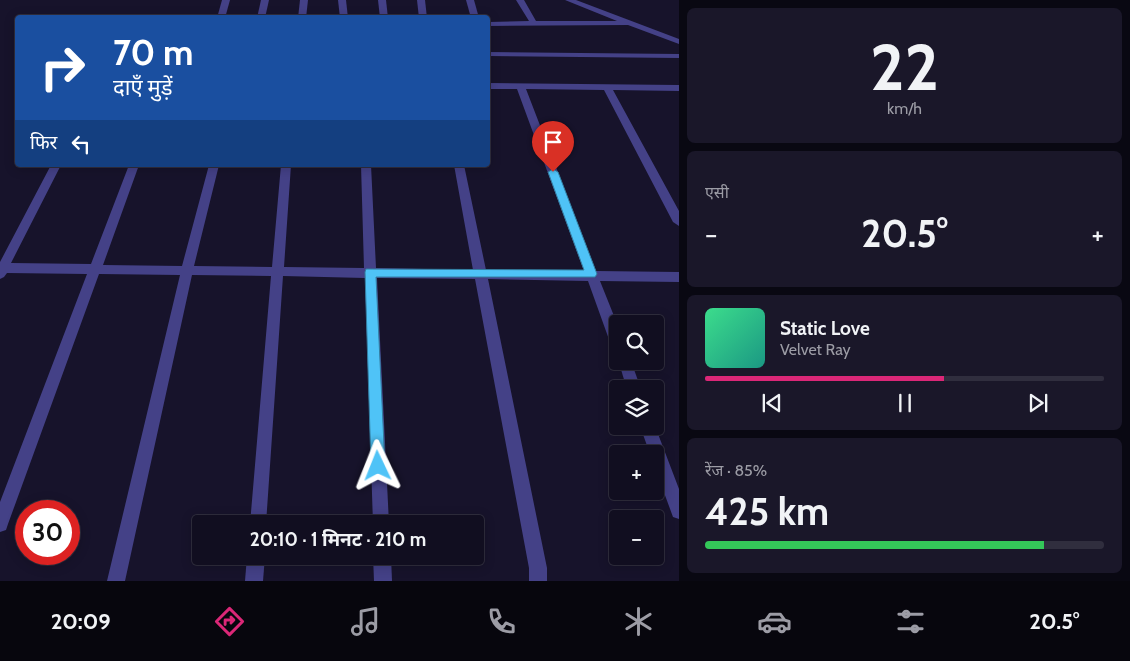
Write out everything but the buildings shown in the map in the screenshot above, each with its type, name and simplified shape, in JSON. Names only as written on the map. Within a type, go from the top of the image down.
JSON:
[{"type":"street","points":[[221,15],[226,0]]},
{"type":"street","points":[[262,15],[265,0]]},
{"type":"street","points":[[302,15],[304,0]]},
{"type":"street","points":[[342,0],[344,15]]},
{"type":"street","points":[[382,0],[384,15]]},
{"type":"street","points":[[421,0],[424,15]]},
{"type":"street","points":[[470,0],[474,15]]},
{"type":"street","points":[[520,0],[534,24]]},
{"type":"street","points":[[570,0],[679,42]]},
{"type":"street","points":[[490,24],[631,24]]},
{"type":"street","points":[[490,54],[679,56]]},
{"type":"street","points":[[490,86],[679,88]]},
{"type":"street","points":[[521,87],[609,321]]},
{"type":"street","points":[[607,87],[679,222]]},
{"type":"street","points":[[55,167],[2,271],[370,272],[591,274],[679,277]]},
{"type":"street","points":[[0,524],[133,167]]},
{"type":"street","points":[[116,581],[187,271],[213,167]]},
{"type":"street","points":[[259,515],[286,167]]},
{"type":"street","points":[[366,167],[381,515]]},
{"type":"street","points":[[459,167],[538,568],[538,581]]},
{"type":"street","points":[[651,435],[679,512]]},
{"type":"street","points":[[254,581],[255,565]]},
{"type":"street","points":[[382,565],[383,581]]},
{"type":"route","points":[[378,466],[370,272],[591,274],[553,172]]}]
